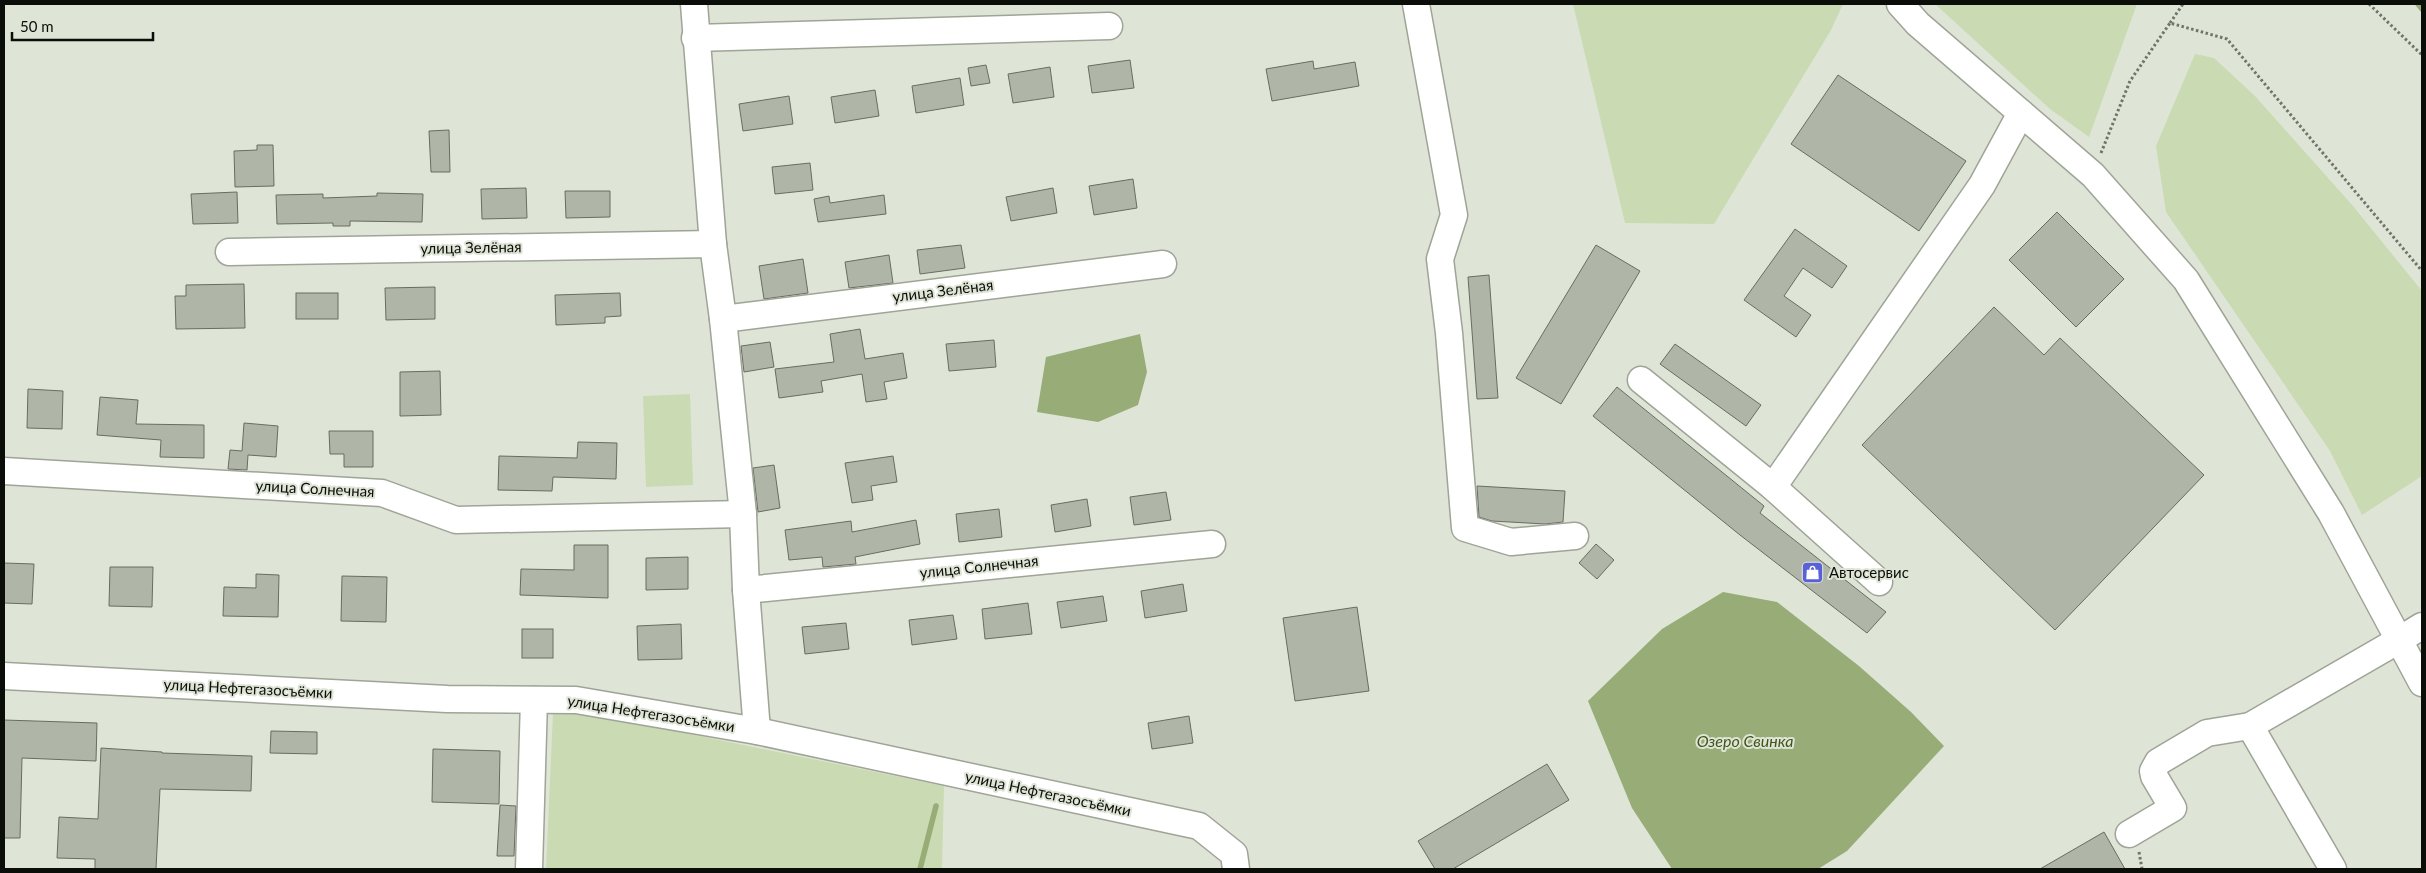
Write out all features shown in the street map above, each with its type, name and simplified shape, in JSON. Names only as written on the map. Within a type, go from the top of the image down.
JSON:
[{"type":"street","points":[[694,4],[695,38],[713,244],[723,319],[743,514],[746,590],[757,731]]},
{"type":"street","points":[[1416,4],[1454,216],[1440,259],[1451,352],[1465,528],[1511,542],[1574,536]]},
{"type":"street","points":[[1900,4],[1918,24],[2093,175],[2186,280],[2331,513],[2422,683]]},
{"type":"street","points":[[695,38],[1109,26]]},
{"type":"street","points":[[1773,487],[1982,185],[2021,113]]},
{"type":"street","name":"улица Зелёная","points":[[229,252],[713,244]]},
{"type":"street","name":"улица Зелёная","points":[[723,319],[1163,264]]},
{"type":"street","points":[[1640,380],[1773,487],[1879,582]]},
{"type":"street","name":"улица Солнечная","points":[[4,471],[382,493],[456,520],[743,514]]},
{"type":"street","name":"улица Солнечная","points":[[746,590],[1212,544]]},
{"type":"street","points":[[2129,834],[2173,808],[2154,776],[2154,769],[2160,760],[2207,733],[2250,726],[2422,626]]},
{"type":"street","name":"улица Нефтегазосъёмки","points":[[4,676],[447,699],[576,700],[757,731],[1199,826],[1234,854],[1236,869]]},
{"type":"street","points":[[529,869],[534,700]]},
{"type":"street","points":[[2250,726],[2333,869]]},
{"type":"path","points":[[2093,175],[2130,81],[2183,4]]},
{"type":"path","points":[[2368,4],[2422,55]]},
{"type":"path","points":[[2170,23],[2227,39],[2422,270]]},
{"type":"shaded area","points":[[1573,4],[1843,4],[1831,30],[1714,224],[1625,223]]},
{"type":"shaded area","points":[[1935,4],[2137,4],[2089,137],[2050,109]]},
{"type":"shaded area","points":[[2195,54],[2214,58],[2255,96],[2353,206],[2422,291],[2422,476],[2362,515],[2330,451],[2166,212],[2156,146]]},
{"type":"shaded area","points":[[690,394],[693,485],[646,487],[643,396]]},
{"type":"shaded area","points":[[568,709],[944,786],[942,869],[546,869],[553,713]]},
{"type":"water","points":[[1140,334],[1147,372],[1138,405],[1098,422],[1037,412],[1046,357]]},
{"type":"water","name":"Озеро Свинка","points":[[1723,592],[1777,602],[1859,666],[1911,712],[1944,746],[1847,851],[1818,869],[1672,869],[1632,808],[1588,701],[1662,629]]},
{"type":"building","points":[[1130,60],[1134,88],[1092,93],[1088,66]]},
{"type":"building","points":[[1313,61],[1314,69],[1355,62],[1359,86],[1272,101],[1266,69]]},
{"type":"building","points":[[986,65],[990,83],[971,86],[968,68]]},
{"type":"building","points":[[1050,67],[1054,97],[1013,103],[1008,74]]},
{"type":"building","points":[[1838,75],[1966,161],[1919,231],[1791,144]]},
{"type":"building","points":[[960,78],[964,105],[916,113],[912,86]]},
{"type":"building","points":[[875,90],[879,116],[835,123],[831,97]]},
{"type":"building","points":[[789,96],[793,124],[743,131],[739,104]]},
{"type":"building","points":[[449,130],[450,172],[431,172],[429,131]]},
{"type":"building","points":[[257,145],[273,145],[274,186],[235,187],[234,151],[257,150]]},
{"type":"building","points":[[810,163],[813,190],[775,194],[772,167]]},
{"type":"building","points":[[1133,179],[1137,208],[1094,215],[1089,186]]},
{"type":"building","points":[[526,188],[527,218],[482,219],[481,189]]},
{"type":"building","points":[[1053,188],[1057,213],[1011,221],[1006,197]]},
{"type":"building","points":[[565,191],[610,191],[610,217],[566,218]]},
{"type":"building","points":[[237,192],[238,223],[193,224],[191,194]]},
{"type":"building","points":[[377,193],[423,194],[422,222],[350,221],[350,226],[333,226],[333,223],[277,224],[276,195],[323,194],[323,198],[377,196]]},
{"type":"building","points":[[884,195],[886,214],[818,222],[814,199],[829,196],[830,203]]},
{"type":"building","points":[[2057,212],[2124,279],[2076,327],[2009,260]]},
{"type":"building","points":[[1795,229],[1847,266],[1832,288],[1803,268],[1784,296],[1811,315],[1796,337],[1744,300]]},
{"type":"building","points":[[961,245],[965,268],[920,274],[917,250]]},
{"type":"building","points":[[1596,245],[1640,271],[1561,404],[1516,378]]},
{"type":"building","points":[[889,255],[893,283],[849,288],[845,262]]},
{"type":"building","points":[[803,259],[808,293],[764,299],[759,266]]},
{"type":"building","points":[[1489,275],[1498,398],[1477,399],[1468,277]]},
{"type":"building","points":[[244,284],[245,328],[176,329],[175,296],[186,296],[186,285]]},
{"type":"building","points":[[435,287],[435,319],[386,320],[385,288]]},
{"type":"building","points":[[296,293],[338,293],[338,319],[296,319]]},
{"type":"building","points":[[620,293],[621,316],[605,317],[605,323],[556,325],[555,295]]},
{"type":"building","points":[[1994,307],[2044,355],[2060,338],[2204,475],[2055,630],[1862,445]]},
{"type":"building","points":[[860,329],[865,359],[903,353],[907,378],[884,382],[887,399],[866,402],[862,374],[821,381],[823,392],[779,398],[775,369],[834,362],[830,334]]},
{"type":"building","points":[[994,340],[996,367],[949,371],[946,344]]},
{"type":"building","points":[[770,342],[774,367],[744,372],[741,346]]},
{"type":"building","points":[[1675,344],[1761,405],[1746,426],[1660,364]]},
{"type":"building","points":[[440,371],[441,415],[400,416],[400,372]]},
{"type":"building","points":[[1617,387],[1764,506],[1760,513],[1886,612],[1867,633],[1740,535],[1593,416]]},
{"type":"building","points":[[28,389],[63,391],[62,429],[27,428]]},
{"type":"building","points":[[100,397],[138,400],[136,424],[204,425],[204,458],[160,457],[161,440],[97,435]]},
{"type":"building","points":[[244,423],[278,426],[276,457],[248,455],[247,470],[228,469],[230,450],[242,451]]},
{"type":"building","points":[[329,431],[373,431],[373,467],[344,467],[344,454],[330,454]]},
{"type":"building","points":[[578,442],[617,443],[616,479],[553,477],[552,491],[498,490],[499,456],[577,458]]},
{"type":"building","points":[[893,456],[897,482],[871,486],[873,500],[852,503],[845,463]]},
{"type":"building","points":[[774,465],[780,508],[758,512],[753,468]]},
{"type":"building","points":[[1477,486],[1565,491],[1563,522],[1545,524],[1492,521],[1479,517]]},
{"type":"building","points":[[1166,492],[1171,520],[1134,525],[1130,497]]},
{"type":"building","points":[[1087,499],[1091,526],[1055,532],[1051,505]]},
{"type":"building","points":[[999,509],[1002,537],[959,542],[956,514]]},
{"type":"building","points":[[916,520],[920,544],[855,557],[856,564],[823,567],[822,557],[789,560],[785,530],[851,521],[852,532]]},
{"type":"building","points":[[1596,544],[1614,560],[1597,579],[1579,563]]},
{"type":"building","points":[[574,545],[608,545],[608,598],[520,595],[521,569],[574,570]]},
{"type":"building","points":[[688,557],[688,589],[646,590],[646,558]]},
{"type":"building","points":[[4,563],[34,564],[32,604],[4,603]]},
{"type":"building","points":[[110,567],[153,567],[152,607],[109,606]]},
{"type":"building","points":[[256,574],[279,575],[278,617],[223,616],[224,587],[256,588]]},
{"type":"building","points":[[342,576],[387,577],[386,622],[341,621]]},
{"type":"building","points":[[1183,584],[1187,611],[1145,618],[1141,591]]},
{"type":"building","points":[[1103,596],[1107,621],[1061,628],[1057,602]]},
{"type":"building","points":[[1028,603],[1032,634],[985,639],[982,609]]},
{"type":"building","points":[[1357,607],[1369,691],[1295,701],[1283,618]]},
{"type":"building","points":[[953,615],[957,639],[912,645],[909,620]]},
{"type":"building","points":[[846,623],[849,649],[805,654],[802,627]]},
{"type":"building","points":[[681,624],[682,659],[638,660],[637,626]]},
{"type":"building","points":[[522,629],[553,629],[553,658],[522,658]]},
{"type":"building","points":[[1189,716],[1193,743],[1152,749],[1148,723]]},
{"type":"building","points":[[4,720],[97,723],[96,761],[22,758],[20,838],[4,838]]},
{"type":"building","points":[[271,731],[317,732],[317,754],[270,753]]},
{"type":"building","points":[[101,748],[162,753],[252,756],[251,791],[160,789],[156,869],[95,869],[95,859],[57,858],[59,817],[98,819]]},
{"type":"building","points":[[433,749],[500,751],[499,804],[432,802]]},
{"type":"building","points":[[1547,764],[1569,800],[1453,869],[1435,869],[1418,841]]},
{"type":"building","points":[[500,805],[516,806],[514,856],[497,856]]},
{"type":"building","points":[[2104,832],[2125,869],[2040,869]]},
{"type":"waterway","points":[[2418,4],[2422,9]]},
{"type":"waterway","points":[[920,869],[936,806]]},
{"type":"place","name":"Автосервис","points":[[1813,573]]}]
